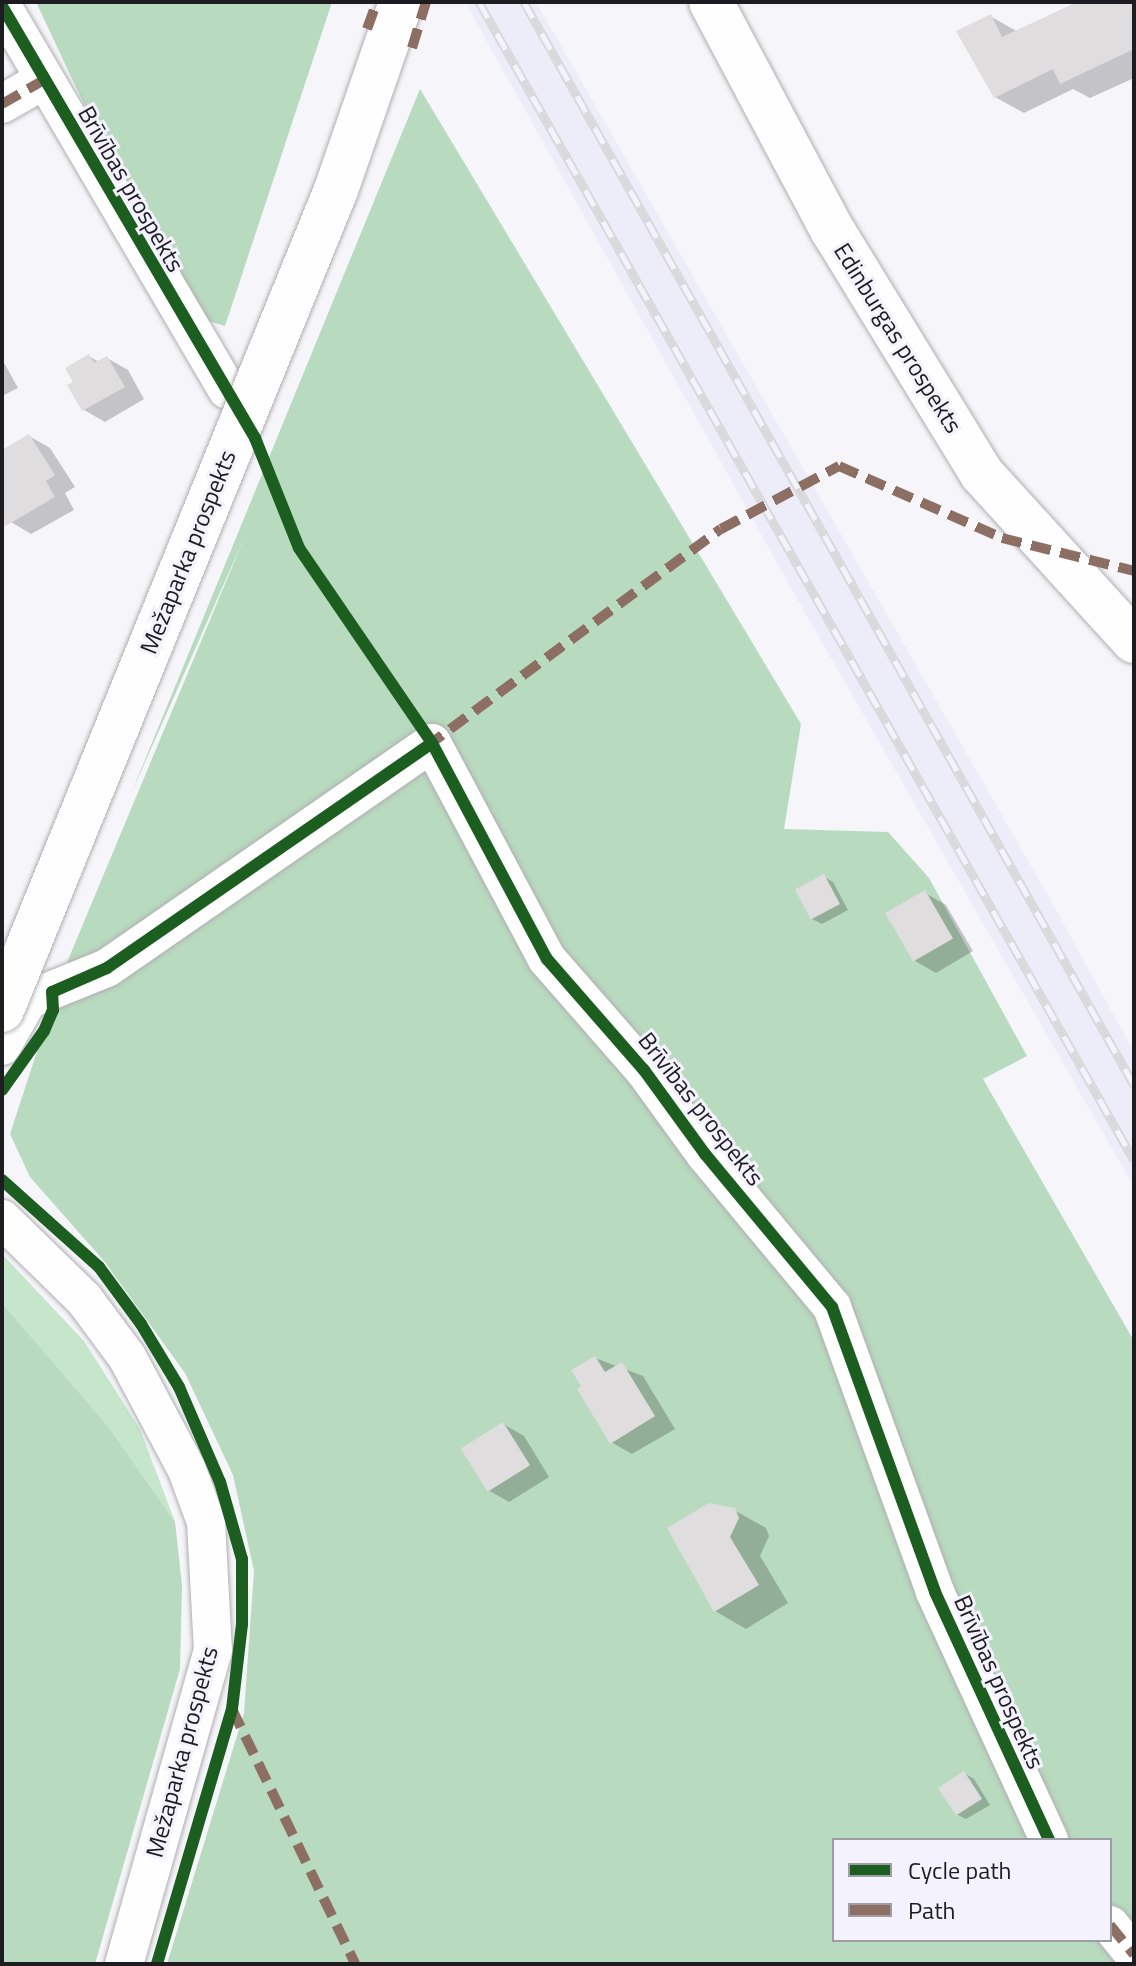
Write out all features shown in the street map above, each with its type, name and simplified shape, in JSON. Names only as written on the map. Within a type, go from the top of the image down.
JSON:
[{"type":"main road","name":"Mežaparka prospekts","points":[[21,1002],[336,190],[401,2]]},
{"type":"main road","name":"Edinburgas prospekts","points":[[711,2],[833,231],[982,474],[1134,641]]},
{"type":"street","name":"Brīvības prospekts","points":[[2,6],[42,81],[227,390]]},
{"type":"street","points":[[2,104],[42,81]]},
{"type":"street","name":"Brīvības prospekts","points":[[21,1002],[107,968],[432,743],[547,959],[644,1070],[705,1154],[832,1307],[935,1592],[1048,1838]]},
{"type":"street","points":[[2,1046],[21,1002]]},
{"type":"street","name":"Mežaparka prospekts","points":[[2,1219],[84,1299],[127,1357],[187,1470],[206,1522],[213,1650],[124,1964]]},
{"type":"street","points":[[1112,1928],[1134,1955]]},
{"type":"shaded area","points":[[465,2],[536,2],[1050,899],[1134,1052],[1134,1187],[787,581]]},
{"type":"green space","points":[[36,2],[332,2],[225,326],[182,313]]},
{"type":"green space","points":[[420,89],[801,724],[784,829],[888,832],[929,878],[1027,1056],[983,1079],[1134,1341],[1134,1964],[167,1964],[244,1713],[254,1571],[233,1475],[185,1373],[104,1261],[30,1177],[10,1134],[63,972],[245,536],[131,794]]},
{"type":"green space","points":[[2,1254],[84,1341],[140,1429],[175,1522],[110,1429],[2,1308]]},
{"type":"green space","points":[[4,1306],[110,1429],[175,1522],[182,1586],[180,1669],[95,1964],[2,1964]]},
{"type":"building","points":[[1077,2],[1134,2],[1134,49],[1060,84],[1053,69],[994,98],[956,31],[991,14],[1002,37]]},
{"type":"building","points":[[89,354],[94,363],[107,356],[125,387],[82,411],[67,385],[73,382],[65,368]]},
{"type":"building","points":[[29,434],[55,475],[46,481],[55,497],[2,528],[2,450]]},
{"type":"building","points":[[824,874],[840,904],[811,920],[795,889]]},
{"type":"building","points":[[925,890],[953,938],[913,961],[885,913]]},
{"type":"building","points":[[595,1356],[605,1372],[622,1362],[655,1416],[610,1444],[577,1389],[581,1386],[571,1370]]},
{"type":"building","points":[[503,1422],[530,1465],[488,1492],[461,1448]]},
{"type":"building","points":[[709,1503],[735,1508],[739,1518],[730,1537],[759,1585],[714,1612],[667,1528]]},
{"type":"building","points":[[964,1771],[982,1799],[956,1816],[938,1788]]},
{"type":"railway","points":[[479,2],[1134,1160]]},
{"type":"railway","points":[[524,2],[1134,1085]]},
{"type":"marked path","points":[[367,29],[377,2]]},
{"type":"marked path","points":[[412,48],[426,2]]},
{"type":"marked path","points":[[2,104],[42,81]]},
{"type":"marked path","points":[[426,747],[721,529],[839,466],[1002,538],[1134,571]]},
{"type":"marked path","points":[[232,1709],[355,1964]]},
{"type":"marked path","points":[[1112,1928],[1134,1955]]},
{"type":"cycle path","points":[[2,6],[255,438],[299,548],[432,743],[547,959],[644,1070],[705,1154],[832,1307],[935,1592],[1048,1838]]},
{"type":"cycle path","points":[[2,1090],[44,1031],[53,1010],[52,992],[107,968],[432,743]]},
{"type":"cycle path","points":[[2,1180],[99,1267],[141,1324],[179,1387],[220,1482],[242,1559],[242,1624],[232,1709],[157,1964]]}]
